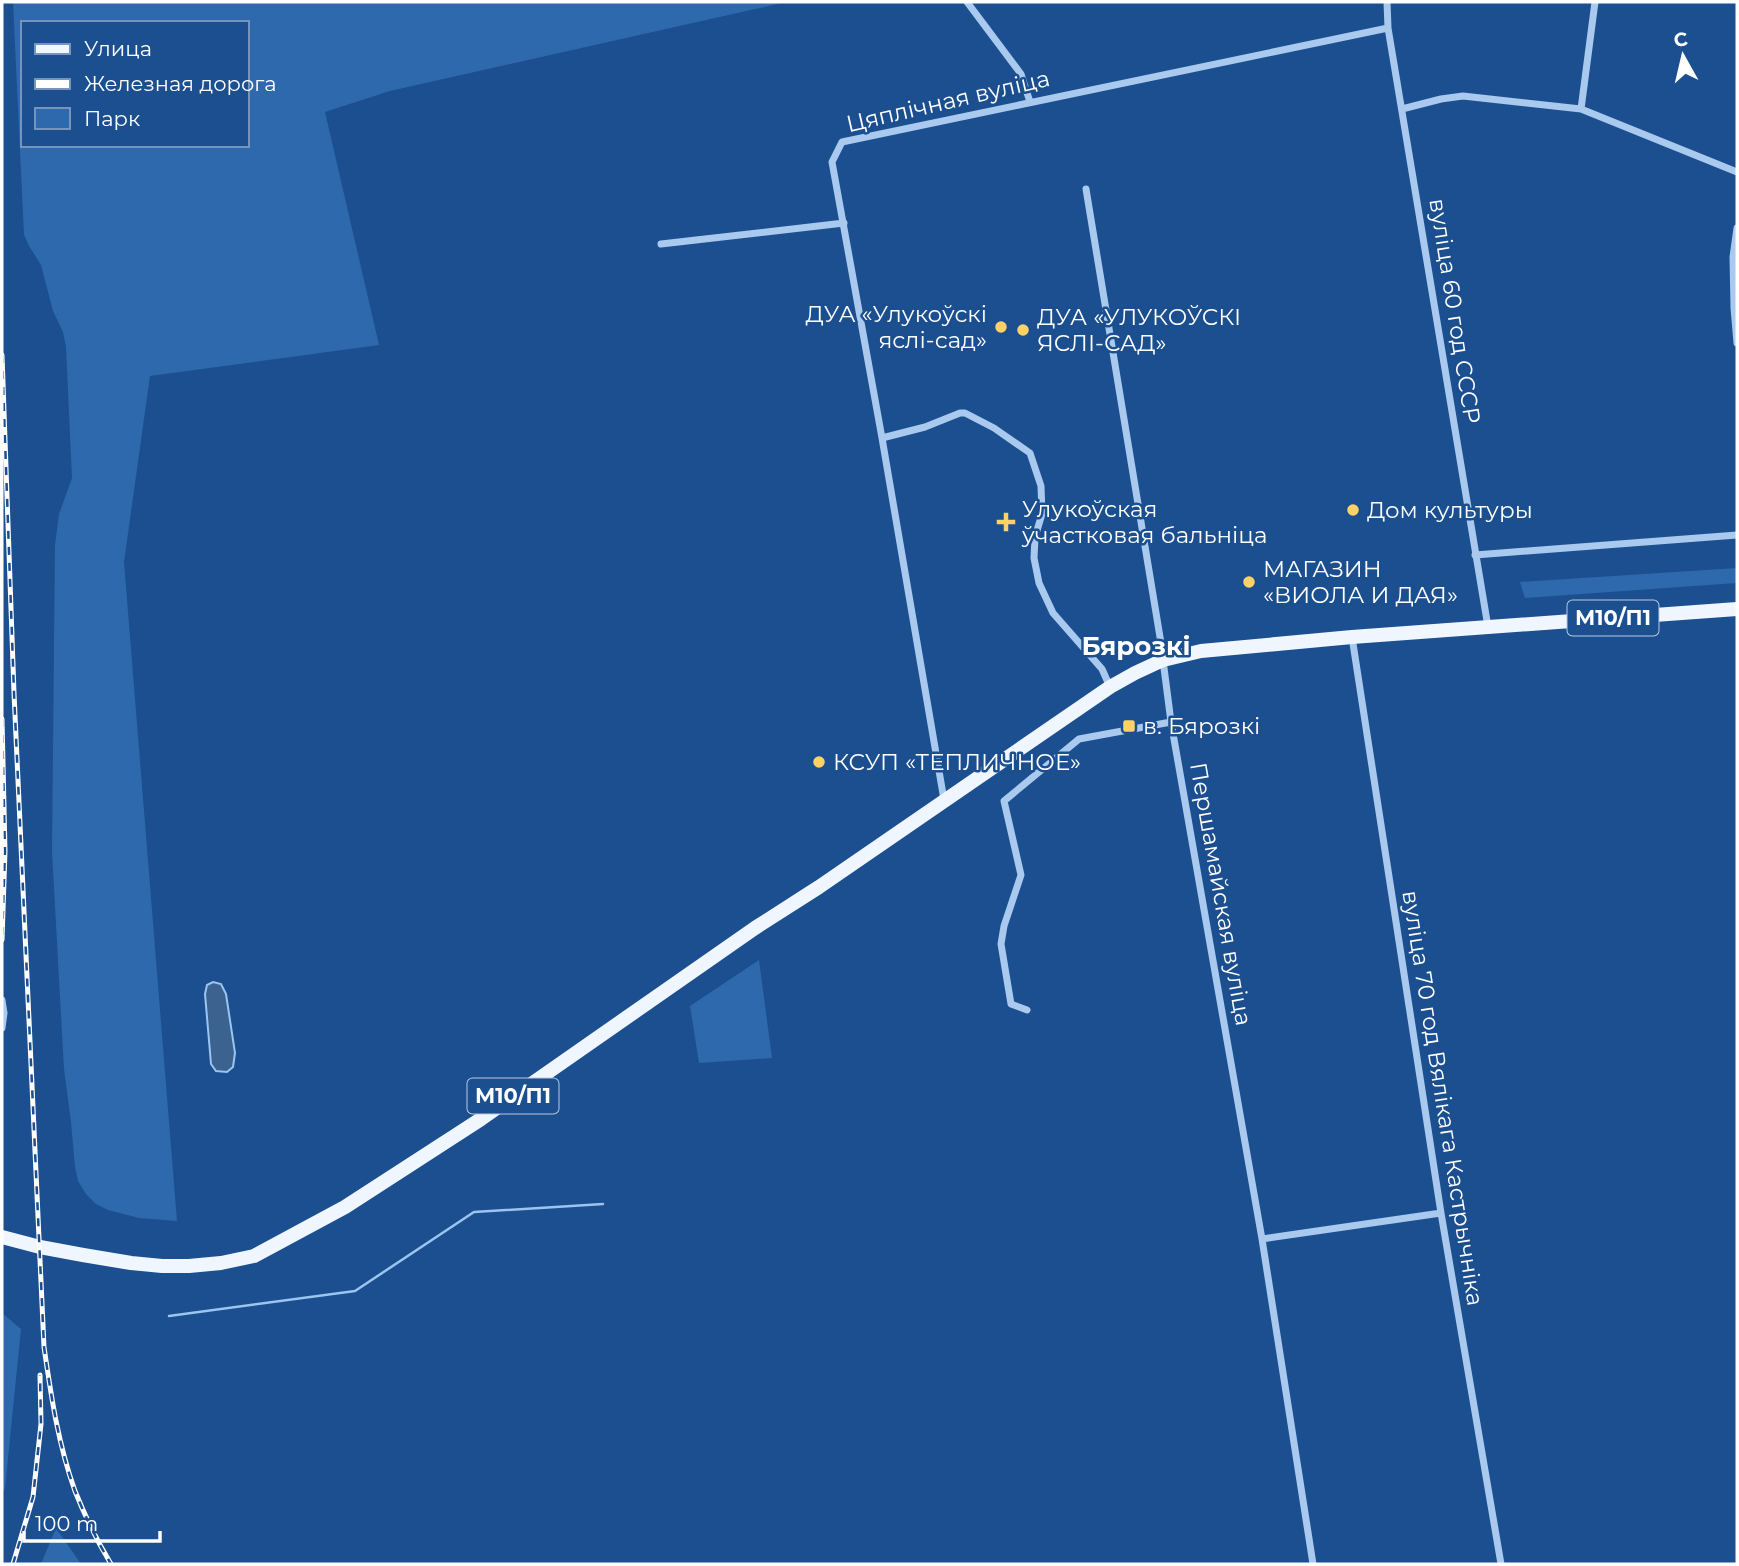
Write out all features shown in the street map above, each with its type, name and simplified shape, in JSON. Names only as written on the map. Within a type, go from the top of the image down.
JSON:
[{"type":"main road","name":"М10/П1","points":[[3,1240],[162,1266],[221,1264],[254,1256],[345,1207],[481,1119],[755,928],[1110,687],[1163,660],[1201,651],[1352,637],[1737,609]]},
{"type":"street","points":[[967,2],[1021,74],[1030,102]]},
{"type":"street","name":"вуліца 60 год СССР","points":[[1387,2],[1388,28],[1488,627]]},
{"type":"street","points":[[1581,109],[1595,2]]},
{"type":"street","name":"Цяплічная вуліца","points":[[944,801],[832,162],[842,142],[1388,28]]},
{"type":"street","points":[[1402,109],[1441,99],[1474,97],[1581,109],[1737,172]]},
{"type":"street","name":"Першамайская вуліца","points":[[1086,189],[1171,722],[1262,1239],[1313,1564]]},
{"type":"street","points":[[661,244],[844,223]]},
{"type":"street","points":[[1737,228],[1733,257],[1737,342]]},
{"type":"street","points":[[882,438],[965,413],[994,428],[1030,453],[1041,486],[1042,514],[1035,537],[1034,558],[1039,583],[1053,613],[1102,669],[1110,687]]},
{"type":"street","points":[[1475,555],[1737,535]]},
{"type":"street","name":"вуліца 70 год Вялікага Кастрычніка","points":[[1352,637],[1441,1213],[1501,1564]]},
{"type":"street","points":[[1027,1010],[1011,1004],[1001,944],[1003,926],[1021,875],[1004,801],[1079,739],[1171,722]]},
{"type":"street","points":[[2,1000],[2,1028]]},
{"type":"street","points":[[1262,1239],[1441,1213]]},
{"type":"green space","points":[[13,2],[786,2],[390,91],[325,112],[379,345],[150,376],[124,562],[177,1221],[139,1218],[96,1204],[78,1181],[75,1167],[64,1069],[52,852],[55,545],[59,514],[72,478],[66,347],[41,265],[24,235]]},
{"type":"green space","points":[[1737,568],[1737,583],[1525,598],[1520,582]]},
{"type":"green space","points":[[759,960],[772,1058],[699,1063],[690,1006]]},
{"type":"green space","points":[[2,1313],[21,1329],[5,1488],[2,1495]]},
{"type":"green space","points":[[56,1528],[81,1564],[41,1564]]},
{"type":"shaded area","points":[[213,982],[221,984],[226,994],[235,1053],[233,1067],[227,1072],[216,1071],[211,1064],[205,994],[207,985]]},
{"type":"waterway","points":[[169,1316],[355,1291],[474,1212],[603,1204]]},
{"type":"railway","points":[[2,355],[14,693],[44,1347],[56,1419],[69,1473],[87,1519],[111,1564]]},
{"type":"railway","points":[[2,719],[5,851],[2,940]]},
{"type":"railway","points":[[13,1564],[33,1497],[41,1424],[40,1375]]},
{"type":"place","name":"ДУА «Улукоўскі яслі-сад»","points":[[1001,327]]},
{"type":"place","name":"ДУА «УЛУКОЎСКІ ЯСЛІ-САД»","points":[[1023,330]]},
{"type":"place","name":"Дом культуры","points":[[1353,510]]},
{"type":"place","name":"Улукоўская ўчастковая бальніца","points":[[1006,522]]},
{"type":"place","name":"МАГАЗИН «ВИОЛА И ДАЯ»","points":[[1249,582]]},
{"type":"place","name":"в. Бярозкі","points":[[1129,726]]},
{"type":"place","name":"КСУП «ТЕПЛИЧНОЕ»","points":[[819,762]]},
{"type":"district","name":"Бярозкі","points":[[1136,646]]}]
